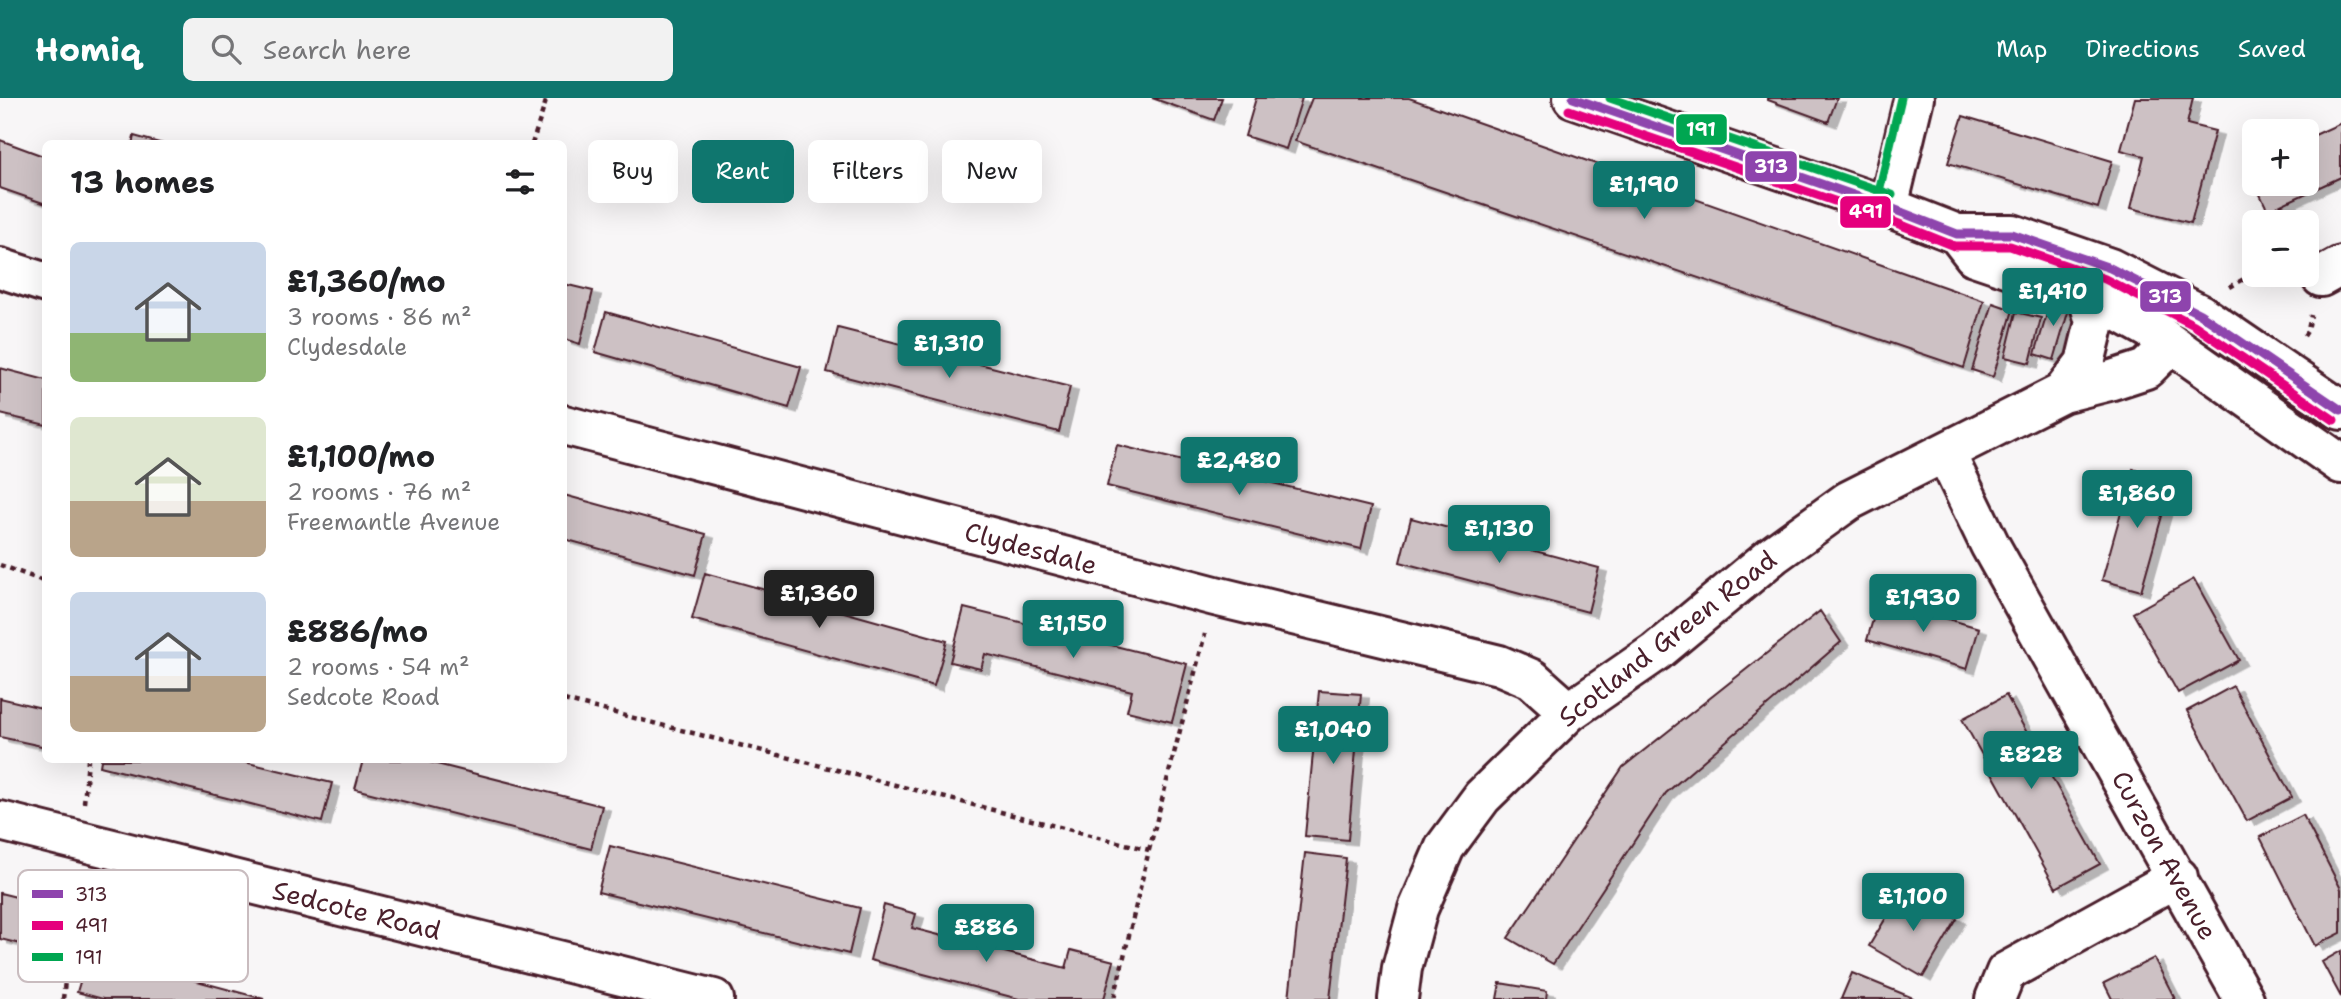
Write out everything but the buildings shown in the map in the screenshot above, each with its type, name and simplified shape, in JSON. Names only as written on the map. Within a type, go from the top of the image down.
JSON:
[{"type":"street","points":[[1573,98],[1888,206],[1957,234],[2012,234],[2178,321],[2178,333],[2170,345],[2341,464]]},
{"type":"street","points":[[1888,206],[1912,110]]},
{"type":"street","points":[[0,268],[42,282]]},
{"type":"street","points":[[2098,281],[2200,314],[2341,410]]},
{"type":"street","name":"Scotland Green Road","points":[[2062,393],[2085,363],[2095,323],[2098,281]]},
{"type":"street","name":"Scotland Green Road","points":[[1398,999],[1402,968],[1418,909],[1445,847],[1482,797],[1569,712],[1656,652],[1773,555],[1848,501],[2062,393],[2146,369],[2170,345]]},
{"type":"street","name":"Clydesdale","points":[[567,426],[1215,596],[1499,665],[1532,679],[1569,712]]},
{"type":"street","name":"Curzon Avenue","points":[[1945,452],[1990,545],[2244,999]]},
{"type":"street","name":"Sedcote Road","points":[[0,821],[196,870]]},
{"type":"street","points":[[1995,999],[2006,972],[2178,877]]},
{"type":"street","name":"Sedcote Road","points":[[248,883],[714,999]]},
{"type":"path","points":[[533,140],[547,98]]},
{"type":"path","points":[[2281,369],[2308,330],[2331,272]]},
{"type":"path","points":[[2220,287],[2232,287],[2242,281]]},
{"type":"path","points":[[0,565],[42,581]]},
{"type":"path","points":[[1114,999],[1149,850],[1215,596]]},
{"type":"path","points":[[567,701],[1149,850]]},
{"type":"path","points":[[77,870],[80,841]]},
{"type":"transit line","name":"313","points":[[1573,98],[1888,207],[1957,234],[2012,234],[2110,268],[2200,314],[2341,410]]},
{"type":"transit line","name":"191","points":[[1610,98],[1892,195]]},
{"type":"transit line","name":"191","points":[[1876,204],[1901,98]]},
{"type":"transit line","name":"491","points":[[1569,110],[1884,218],[1954,246],[2010,246],[2105,279],[2194,325],[2334,420]]}]
